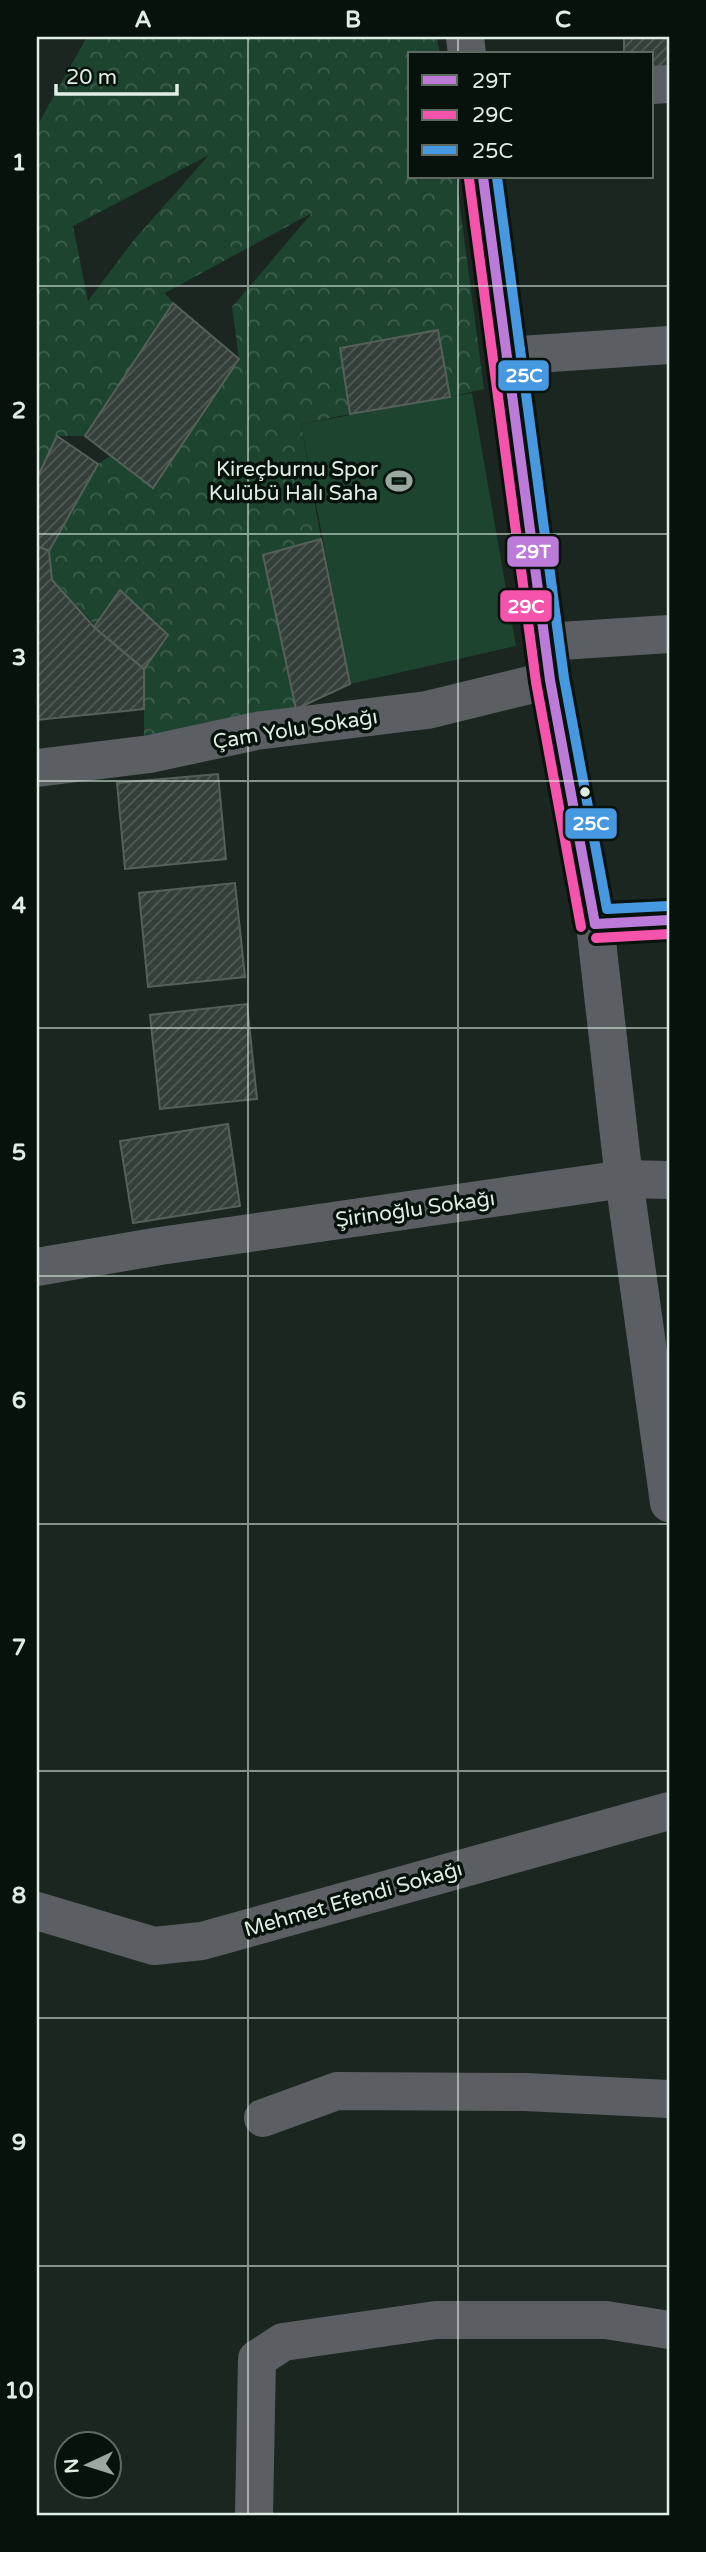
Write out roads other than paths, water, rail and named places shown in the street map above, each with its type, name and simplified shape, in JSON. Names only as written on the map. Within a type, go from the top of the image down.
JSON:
[{"type":"street","points":[[483,178],[550,680],[595,924],[624,1179],[669,1503]]},
{"type":"street","points":[[506,356],[669,345]]},
{"type":"street","points":[[545,642],[669,634]]},
{"type":"street","name":"Çam Yolu Sokağı","points":[[37,768],[150,754],[256,732],[427,710],[550,680]]},
{"type":"street","points":[[595,924],[669,920]]},
{"type":"street","name":"Şirinoğlu Sokağı","points":[[37,1267],[160,1246],[624,1179],[669,1180]]},
{"type":"street","name":"Mehmet Efendi Sokağı","points":[[37,1911],[154,1946],[202,1941],[669,1811]]},
{"type":"street","points":[[263,2118],[337,2091],[525,2092],[669,2099]]},
{"type":"street","points":[[254,2515],[257,2359],[283,2342],[436,2320],[606,2320],[669,2330]]},
{"type":"place","name":"Kireçburnu Spor Kulübü Halı Saha","points":[[399,481]]}]
